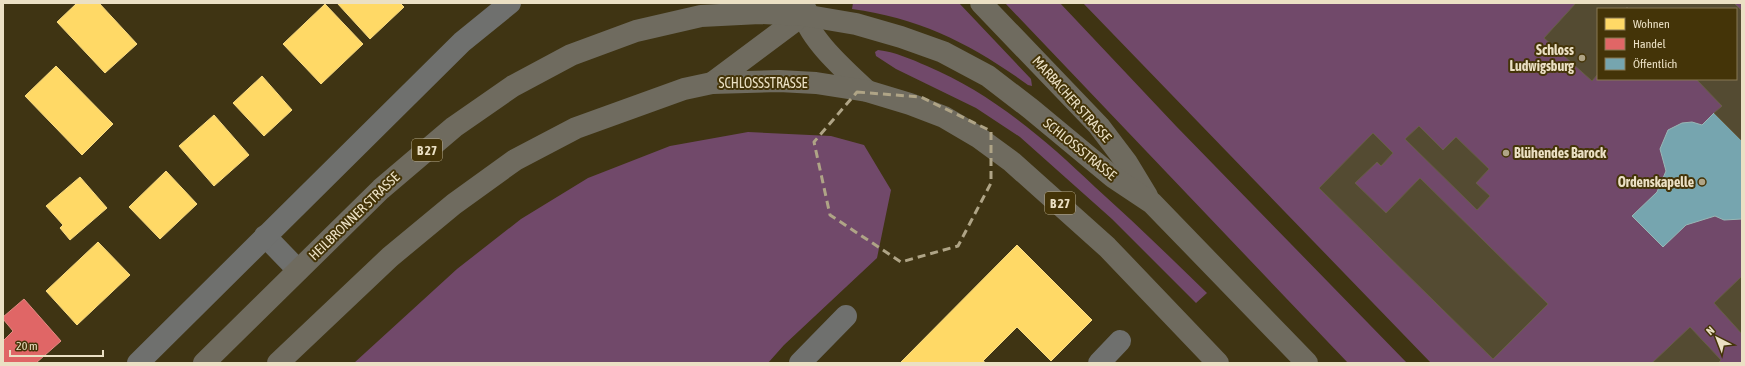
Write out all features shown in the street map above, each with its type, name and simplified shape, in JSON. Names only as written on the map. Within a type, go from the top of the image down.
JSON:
[{"type":"main road","points":[[701,16],[730,3]]},
{"type":"main road","name":"MARBACHER STRASSE","points":[[981,3],[1099,126],[1127,163],[1152,203]]},
{"type":"main road","points":[[712,83],[804,7],[829,55],[867,91]]},
{"type":"main road","name":"HEILBRONNER STRASSE","points":[[204,363],[381,189],[454,127],[513,86],[570,55],[636,31],[701,16],[760,13],[804,7]]},
{"type":"main road","name":"SCHLOSSSTRASSE","points":[[804,7],[901,37],[943,52],[988,76],[1031,109],[1113,177],[1152,203],[1307,363]]},
{"type":"main road","name":"SCHLOSSSTRASSE","points":[[712,83],[779,81],[816,83],[867,91],[910,104],[944,117],[978,137],[1012,162],[1107,247],[1218,363]]},
{"type":"main road","name":"B 27","points":[[278,363],[390,257],[454,204],[515,160],[584,125],[684,88],[712,83]]},
{"type":"street","points":[[138,363],[462,42],[510,3]]},
{"type":"street","points":[[782,3],[804,7]]},
{"type":"street","name":"HEILBRONNER STRASSE","points":[[265,236],[298,270]]},
{"type":"street","points":[[800,363],[846,316]]},
{"type":"street","points":[[1098,363],[1120,341]]},
{"type":"highlighted area","points":[[857,92],[921,97],[991,131],[991,183],[958,246],[901,262],[830,215],[814,142]]},
{"type":"shaded area","points":[[853,3],[959,3],[1031,79],[1032,86],[1028,85],[987,58],[945,35],[900,19],[852,9]]},
{"type":"shaded area","points":[[1005,3],[1060,3],[1176,126],[1407,363],[1348,363]]},
{"type":"shaded area","name":"Blühendes Barock","points":[[1083,3],[1742,3],[1742,363],[1431,363]]},
{"type":"shaded area","points":[[878,50],[891,52],[927,66],[951,77],[995,103],[1037,135],[1076,169],[1207,293],[1196,303],[1112,219],[1020,137],[976,108],[896,69],[876,56],[875,52]]},
{"type":"shaded area","points":[[748,132],[831,136],[864,145],[891,190],[877,258],[784,345],[768,363],[354,363],[457,269],[521,219],[588,178],[670,146]]},
{"type":"building: Wohnen","points":[[77,3],[99,3],[137,44],[105,73],[57,22]]},
{"type":"building: Wohnen","points":[[337,3],[400,3],[404,7],[370,39]]},
{"type":"building: Wohnen","points":[[325,4],[363,44],[321,84],[283,44]]},
{"type":"building: Wohnen","points":[[56,66],[113,124],[82,155],[25,96]]},
{"type":"building: Wohnen","points":[[262,76],[292,110],[264,136],[233,103]]},
{"type":"building: Wohnen","points":[[214,115],[249,155],[214,186],[179,146]]},
{"type":"building: Wohnen","points":[[166,171],[197,204],[160,239],[129,207]]},
{"type":"building: Wohnen","points":[[80,177],[107,208],[70,240],[60,228],[63,225],[46,206]]},
{"type":"building: Wohnen","points":[[98,242],[130,275],[77,325],[46,291]]},
{"type":"building: Wohnen","points":[[1017,245],[1092,320],[1051,361],[1017,327],[983,361],[986,363],[901,362]]},
{"type":"building: Handel","points":[[24,299],[61,341],[36,363],[3,363],[3,341],[13,331],[3,317]]},
{"type":"building: Öffentlich","name":"Ordenskapelle","points":[[1714,113],[1742,141],[1742,219],[1724,220],[1715,216],[1686,225],[1663,247],[1632,216],[1657,192],[1666,171],[1660,149],[1668,130],[1682,123],[1692,122],[1702,125]]},
{"type":"building: Sonstige","name":"Schloss Ludwigsburg","points":[[1576,3],[1734,3],[1742,11],[1742,141],[1714,113],[1722,106],[1697,80],[1737,80],[1737,8],[1597,8],[1597,75],[1592,81],[1544,38]]},
{"type":"building: Sonstige","points":[[1419,126],[1443,150],[1456,137],[1489,169],[1476,183],[1490,196],[1477,210],[1405,139]]},
{"type":"building: Sonstige","points":[[1373,133],[1393,153],[1381,166],[1377,162],[1355,183],[1386,213],[1420,178],[1548,304],[1493,359],[1319,188]]},
{"type":"building: Sonstige","points":[[1742,276],[1742,334],[1714,303]]},
{"type":"building: Sonstige","points":[[1690,327],[1721,360],[1718,363],[1652,363]]},
{"type":"place","name":"Schloss Ludwigsburg","points":[[1582,58]]},
{"type":"place","name":"Blühendes Barock","points":[[1506,153]]},
{"type":"place","name":"Ordenskapelle","points":[[1702,182]]}]
